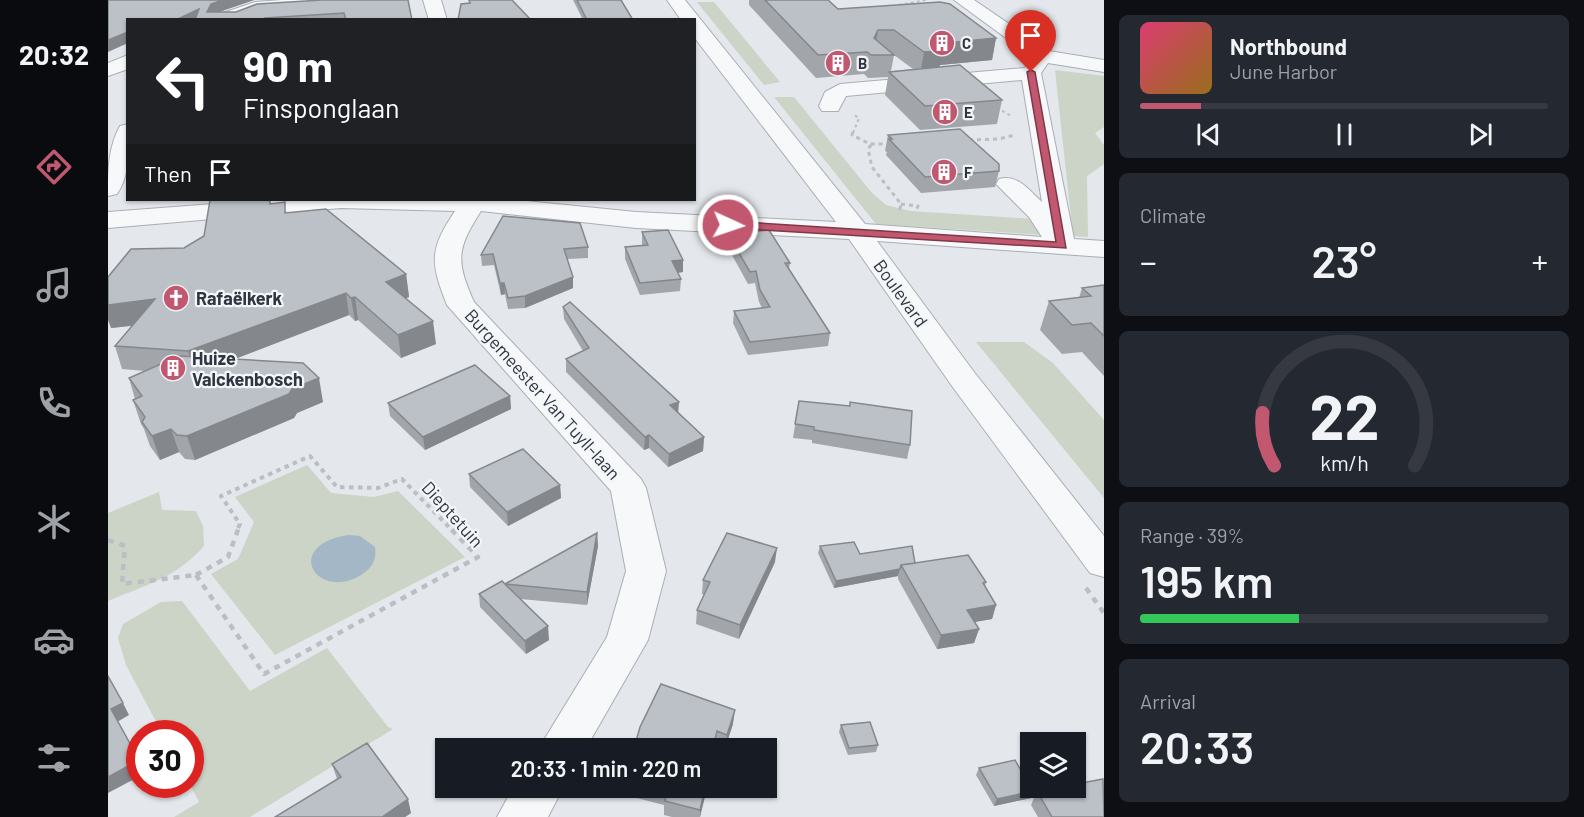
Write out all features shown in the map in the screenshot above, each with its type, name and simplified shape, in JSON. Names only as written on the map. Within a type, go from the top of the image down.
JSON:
[{"type":"street","points":[[225,18],[255,7],[363,0]]},
{"type":"street","points":[[432,0],[437,18]]},
{"type":"street","points":[[676,0],[690,18]]},
{"type":"street","points":[[963,0],[1037,64]]},
{"type":"street","name":"Boulevard","points":[[696,27],[858,234],[963,380],[1104,563]]},
{"type":"street","points":[[830,106],[831,96],[840,90],[1037,64],[1104,50]]},
{"type":"street","points":[[108,54],[126,58]]},
{"type":"street","points":[[1067,58],[1104,66]]},
{"type":"street","points":[[108,70],[126,60]]},
{"type":"street","points":[[890,64],[914,82]]},
{"type":"street","points":[[1037,64],[1036,101],[1062,246]]},
{"type":"street","points":[[108,189],[126,137]]},
{"type":"street","points":[[1008,184],[1038,212],[1062,246]]},
{"type":"street","points":[[108,220],[341,201],[483,203],[636,220],[820,229],[858,234],[1104,249]]},
{"type":"street","name":"Burgemeester Van Tuyll-laan","points":[[483,203],[451,237],[447,271],[461,305],[628,488],[646,571],[627,640],[568,738]]},
{"type":"street","points":[[521,817],[533,798]]},
{"type":"path","points":[[892,8],[926,0]]},
{"type":"path","points":[[1019,122],[992,105],[1036,101]]},
{"type":"path","points":[[849,112],[859,118],[852,135],[861,142],[872,145],[893,143]]},
{"type":"path","points":[[964,139],[999,139],[1014,136],[1021,129]]},
{"type":"path","points":[[872,145],[868,149],[872,167],[900,204],[900,208],[911,213],[919,211],[918,206],[900,204]]},
{"type":"path","name":"Dieptetuin","points":[[108,540],[125,546],[122,585],[196,575],[228,557],[240,524],[221,496],[310,456],[337,487],[378,488],[402,479],[478,557],[264,674],[196,575]]},
{"type":"green space","points":[[697,2],[714,2],[780,82],[764,85]]},
{"type":"green space","points":[[1055,70],[1104,76],[1104,127],[1095,133],[1104,145],[1104,164],[1087,176],[1088,237],[1073,236]]},
{"type":"green space","points":[[774,97],[794,97],[872,193],[886,205],[910,211],[1035,219],[1044,235],[876,224]]},
{"type":"green space","points":[[976,342],[1024,342],[1053,363],[1104,420],[1104,498]]},
{"type":"green space","points":[[307,465],[331,493],[374,497],[398,491],[465,557],[275,655],[211,574],[238,559],[254,522],[235,497]]},
{"type":"green space","points":[[159,492],[162,510],[196,511],[203,526],[204,546],[183,566],[171,573],[108,601],[108,513]]},
{"type":"green space","points":[[182,601],[250,691],[327,648],[388,727],[393,729],[250,817],[174,817],[199,802],[197,798],[204,798],[204,720],[155,720],[126,665],[118,638],[123,624],[161,602]]},
{"type":"water","points":[[349,535],[360,536],[375,547],[375,556],[371,566],[361,575],[345,581],[331,582],[320,577],[313,569],[311,559],[316,549],[328,541]]},
{"type":"building","points":[[108,0],[223,0],[211,4],[207,12],[236,12],[257,4],[322,0],[408,0],[412,18],[345,18],[344,13],[265,18],[196,18],[199,9],[180,18],[126,18],[126,33],[108,40]]},
{"type":"building","points":[[469,0],[512,0],[529,18],[458,18],[461,4],[470,3]]},
{"type":"building","points":[[577,0],[621,0],[632,18],[586,18]]},
{"type":"building","points":[[765,0],[828,0],[838,9],[940,2],[950,4],[996,38],[934,44],[942,51],[924,52],[894,30],[878,30],[874,38],[894,55],[871,55],[867,52],[818,55]]},
{"type":"building","points":[[960,65],[1002,100],[925,106],[889,72]]},
{"type":"building","points":[[960,129],[999,164],[999,171],[925,177],[889,139],[892,139],[888,135]]},
{"type":"building","points":[[210,201],[270,201],[270,204],[285,202],[285,213],[326,209],[406,274],[386,282],[433,321],[398,335],[355,297],[351,298],[346,293],[188,351],[115,346],[155,299],[108,305],[108,277],[131,249],[184,248],[204,236]]},
{"type":"building","points":[[503,216],[580,223],[588,247],[564,249],[573,277],[525,296],[508,298],[504,283],[500,283],[493,254],[481,255]]},
{"type":"building","points":[[668,230],[683,260],[672,261],[681,279],[640,283],[625,247],[648,245],[642,232]]},
{"type":"building","points":[[769,230],[790,263],[785,263],[830,333],[750,342],[734,311],[770,307],[760,290],[756,271],[750,272],[728,234]]},
{"type":"building","points":[[1104,285],[1104,336],[1091,323],[1072,325],[1049,301],[1091,296],[1082,288]]},
{"type":"building","points":[[570,302],[679,402],[670,405],[704,437],[669,454],[649,435],[645,437],[566,359],[589,348],[563,307]]},
{"type":"building","points":[[179,356],[303,363],[319,378],[292,389],[289,394],[187,436],[177,435],[171,429],[152,436],[142,422],[145,417],[133,400],[142,396],[129,378]]},
{"type":"building","points":[[475,365],[510,396],[423,437],[388,403]]},
{"type":"building","points":[[799,401],[850,406],[850,402],[912,411],[910,445],[814,430],[814,427],[795,424]]},
{"type":"building","points":[[523,449],[560,485],[507,512],[469,474]]},
{"type":"building","points":[[597,533],[587,592],[505,584]]},
{"type":"building","points":[[727,533],[777,548],[740,625],[697,610],[710,582],[703,580]]},
{"type":"building","points":[[854,542],[860,554],[912,546],[915,563],[901,565],[900,569],[836,581],[820,546]]},
{"type":"building","points":[[968,555],[986,582],[983,583],[996,605],[967,610],[979,629],[941,635],[901,565]]},
{"type":"building","points":[[502,581],[548,626],[525,641],[479,594]]},
{"type":"building","points":[[108,676],[123,703],[111,709],[126,736],[126,767],[108,777]]},
{"type":"building","points":[[661,684],[735,710],[727,735],[717,731],[715,738],[637,738]]},
{"type":"building","points":[[870,722],[878,745],[849,748],[841,725]]},
{"type":"building","points":[[367,743],[408,799],[382,817],[275,817],[341,777],[332,764]]},
{"type":"building","points":[[1015,760],[1020,769],[1020,794],[997,799],[979,768]]},
{"type":"building","points":[[1103,779],[1104,817],[1052,817],[1041,798],[1086,798],[1086,782]]},
{"type":"building","points":[[666,798],[703,798],[700,810],[665,801]]},
{"type":"place","name":"C","points":[[942,43]]},
{"type":"place","name":"B","points":[[838,63]]},
{"type":"place","name":"E","points":[[945,112]]},
{"type":"place","name":"F","points":[[944,172]]},
{"type":"place","name":"Rafaëlkerk","points":[[176,298]]},
{"type":"place","name":"Huize Valckenbosch","points":[[173,368]]},
{"type":"route","points":[[728,225],[1062,246],[1031,72]]}]
